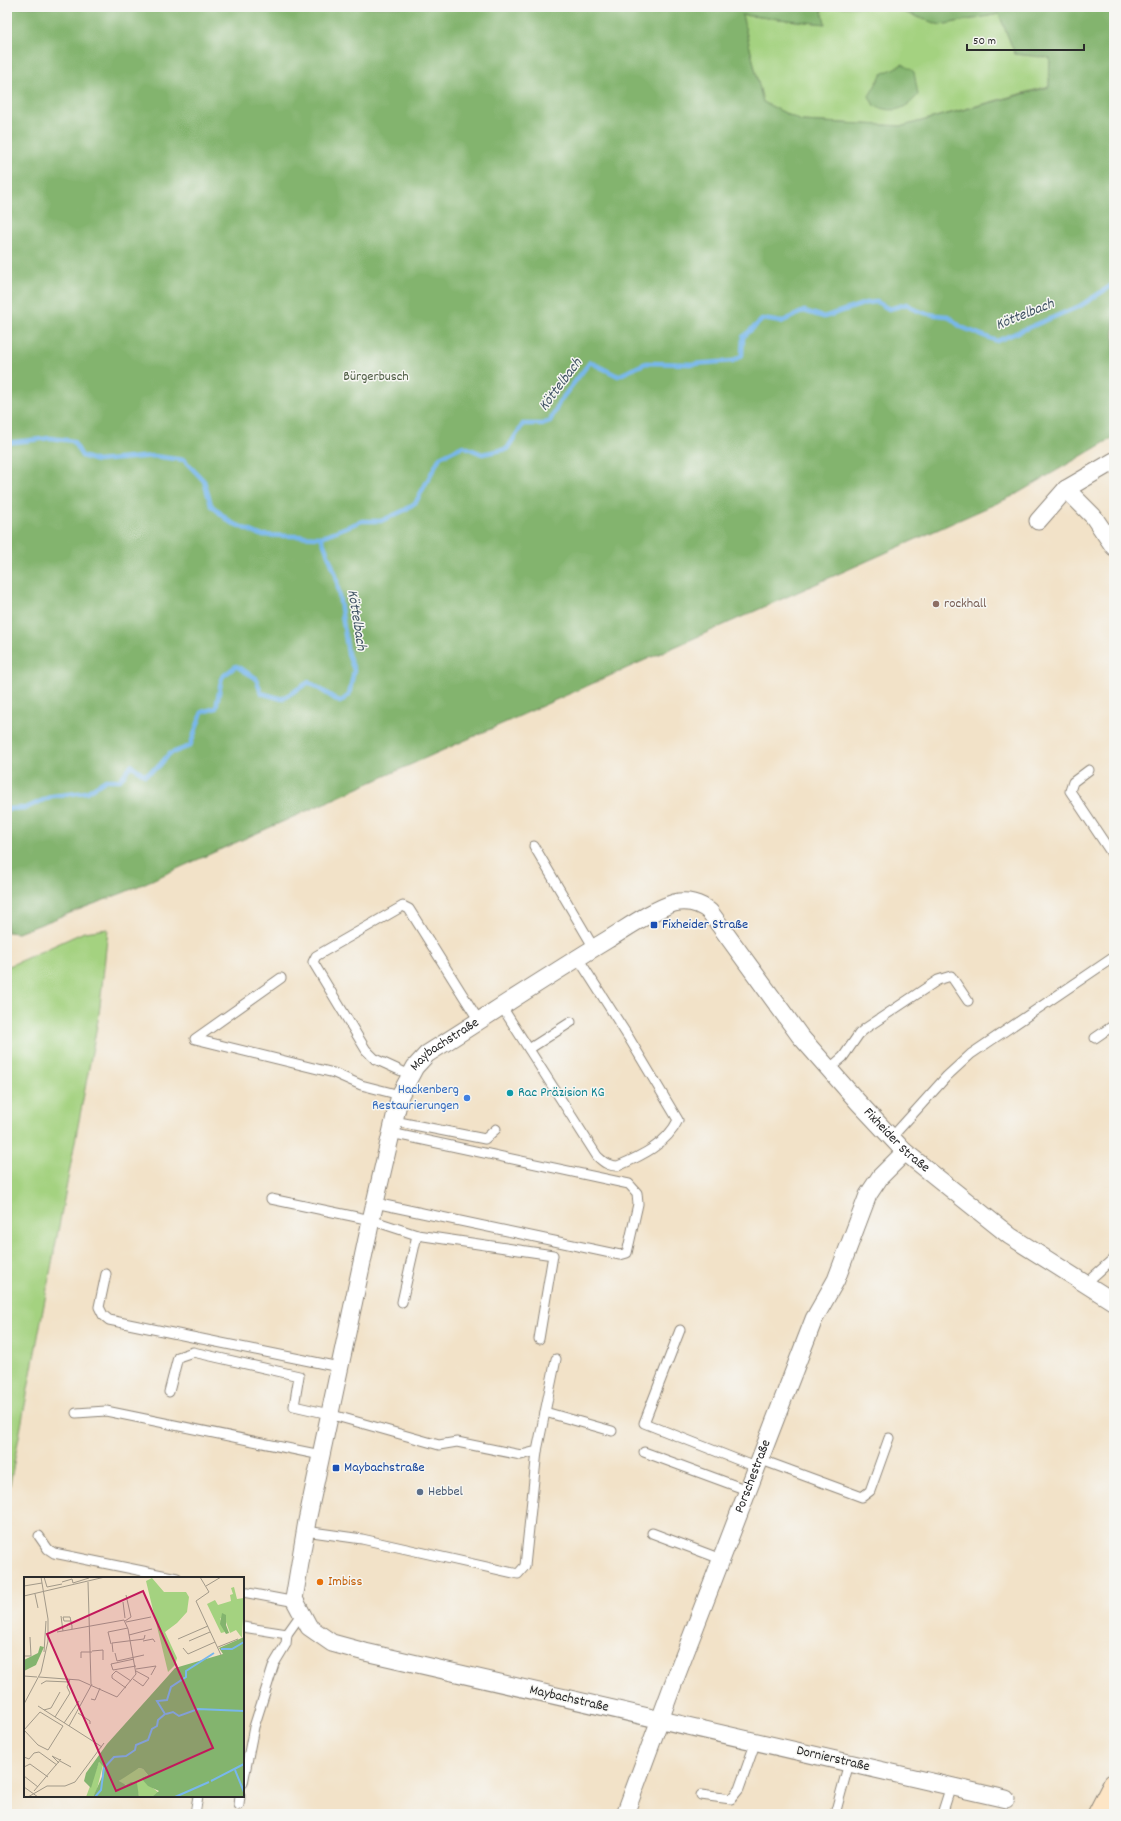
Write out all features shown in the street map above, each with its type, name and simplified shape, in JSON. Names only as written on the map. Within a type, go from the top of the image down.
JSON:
[{"type":"main road","points":[[1099,1814],[1114,1785]]},
{"type":"street","points":[[1038,521],[1066,489],[1114,461]]},
{"type":"street","points":[[1066,489],[1093,516],[1114,547]]},
{"type":"street","name":"Maybachstraße","points":[[660,1719],[332,1643],[309,1627],[294,1599],[305,1531],[371,1220],[400,1095],[414,1067],[427,1054],[594,948],[659,910],[674,903],[689,903]]},
{"type":"street","name":"Fixheider Straße","points":[[689,903],[704,906],[716,919],[800,1036],[858,1102],[906,1152],[1010,1236],[1114,1302]]},
{"type":"street","name":"Porschestraße","points":[[625,1814],[747,1490],[814,1319],[836,1280],[868,1195],[880,1177],[906,1152]]},
{"type":"street","name":"Dornierstraße","points":[[660,1719],[1006,1799]]},
{"type":"lane","points":[[1089,770],[1073,782],[1070,791],[1114,857]]},
{"type":"lane","points":[[534,846],[594,948]]},
{"type":"lane","points":[[410,1075],[375,1059],[366,1050],[313,962],[316,956],[403,906],[409,909],[479,1021]]},
{"type":"lane","points":[[892,1137],[947,1076],[971,1054],[1114,957]]},
{"type":"lane","points":[[502,1007],[597,1156],[603,1162],[612,1166],[618,1166],[658,1145],[674,1129],[678,1120],[578,958]]},
{"type":"lane","points":[[829,1069],[843,1057],[859,1034],[866,1028],[938,980],[951,976],[968,1001]]},
{"type":"lane","points":[[281,978],[195,1039],[334,1073],[361,1085],[400,1095]]},
{"type":"lane","points":[[529,1049],[571,1022]]},
{"type":"lane","points":[[1095,1038],[1114,1025]]},
{"type":"lane","points":[[392,1127],[485,1140],[496,1129]]},
{"type":"lane","points":[[375,1203],[620,1255],[627,1253],[638,1204],[637,1194],[629,1184],[392,1127]]},
{"type":"lane","points":[[271,1199],[371,1220],[417,1236],[553,1254],[539,1339]]},
{"type":"lane","points":[[402,1302],[417,1236]]},
{"type":"lane","points":[[1085,1284],[1113,1260]]},
{"type":"lane","points":[[106,1274],[99,1307],[103,1315],[109,1320],[339,1367]]},
{"type":"lane","points":[[680,1330],[644,1423],[758,1463],[862,1497],[870,1491],[889,1438]]},
{"type":"lane","points":[[169,1392],[178,1357],[192,1352],[299,1376],[294,1406],[329,1414],[439,1445],[457,1442],[521,1456],[537,1451]]},
{"type":"lane","points":[[305,1531],[362,1539],[518,1574],[526,1566],[537,1451],[556,1359]]},
{"type":"lane","points":[[76,1413],[106,1411],[321,1455]]},
{"type":"lane","points":[[545,1412],[612,1431]]},
{"type":"lane","points":[[644,1452],[747,1490]]},
{"type":"lane","points":[[652,1533],[721,1559]]},
{"type":"lane","points":[[39,1536],[48,1549],[54,1553],[172,1577]]},
{"type":"lane","points":[[244,1592],[299,1608],[287,1634],[286,1644],[274,1664],[254,1727],[244,1778]]},
{"type":"lane","points":[[244,1626],[287,1634]]},
{"type":"lane","points":[[701,1795],[731,1799],[739,1789],[756,1741]]},
{"type":"lane","points":[[835,1814],[849,1763]]},
{"type":"lane","points":[[942,1814],[951,1786]]},
{"type":"lane","points":[[195,1814],[198,1797]]},
{"type":"green space","name":"Bürgerbusch","points":[[7,7],[821,7],[825,24],[742,15],[763,102],[801,121],[903,126],[1049,87],[1050,58],[1015,54],[999,14],[940,25],[901,11],[899,7],[1114,7],[1114,437],[1013,496],[125,892],[18,933],[7,932]]},
{"type":"green space","points":[[821,7],[899,7],[901,11],[940,25],[999,14],[1015,54],[1050,57],[1049,86],[903,126],[801,121],[763,102],[742,15],[825,24]]},
{"type":"green space","points":[[903,64],[914,72],[918,95],[908,104],[898,109],[893,110],[874,106],[869,96],[882,74]]},
{"type":"green space","points":[[108,929],[99,1015],[7,1500],[7,967],[84,932]]},
{"type":"waterway","name":"Köttelbach","points":[[7,809],[26,808],[52,796],[87,792],[106,780],[120,780],[131,765],[145,775],[159,766],[169,754],[190,746],[202,712],[216,708],[222,677],[236,666],[256,678],[261,693],[282,699],[309,682],[340,702],[349,695],[354,670],[348,654],[336,575],[321,537],[362,521],[381,521],[405,510],[416,502],[440,457],[463,446],[482,454],[507,449],[523,424],[542,424],[550,421],[560,401],[590,362],[618,376],[646,363],[693,364],[733,361],[742,355],[743,337],[763,319],[781,322],[804,311],[824,317],[866,303],[877,302],[889,309],[907,304],[921,312],[948,316],[961,327],[997,341],[1080,306],[1114,284]]},
{"type":"waterway","points":[[7,443],[50,438],[73,441],[82,456],[97,461],[153,456],[184,460],[204,481],[211,505],[230,522],[260,535],[321,537]]},
{"type":"place","name":"rockhall","points":[[936,604]]},
{"type":"place","name":"Fixheider Straße","points":[[654,925]]},
{"type":"place","name":"Rac Präzision KG","points":[[510,1093]]},
{"type":"place","name":"Hackenberg Restaurierungen","points":[[467,1098]]},
{"type":"place","name":"Maybachstraße","points":[[336,1468]]},
{"type":"place","name":"Hebbel","points":[[420,1492]]},
{"type":"place","name":"Imbiss","points":[[320,1582]]}]
